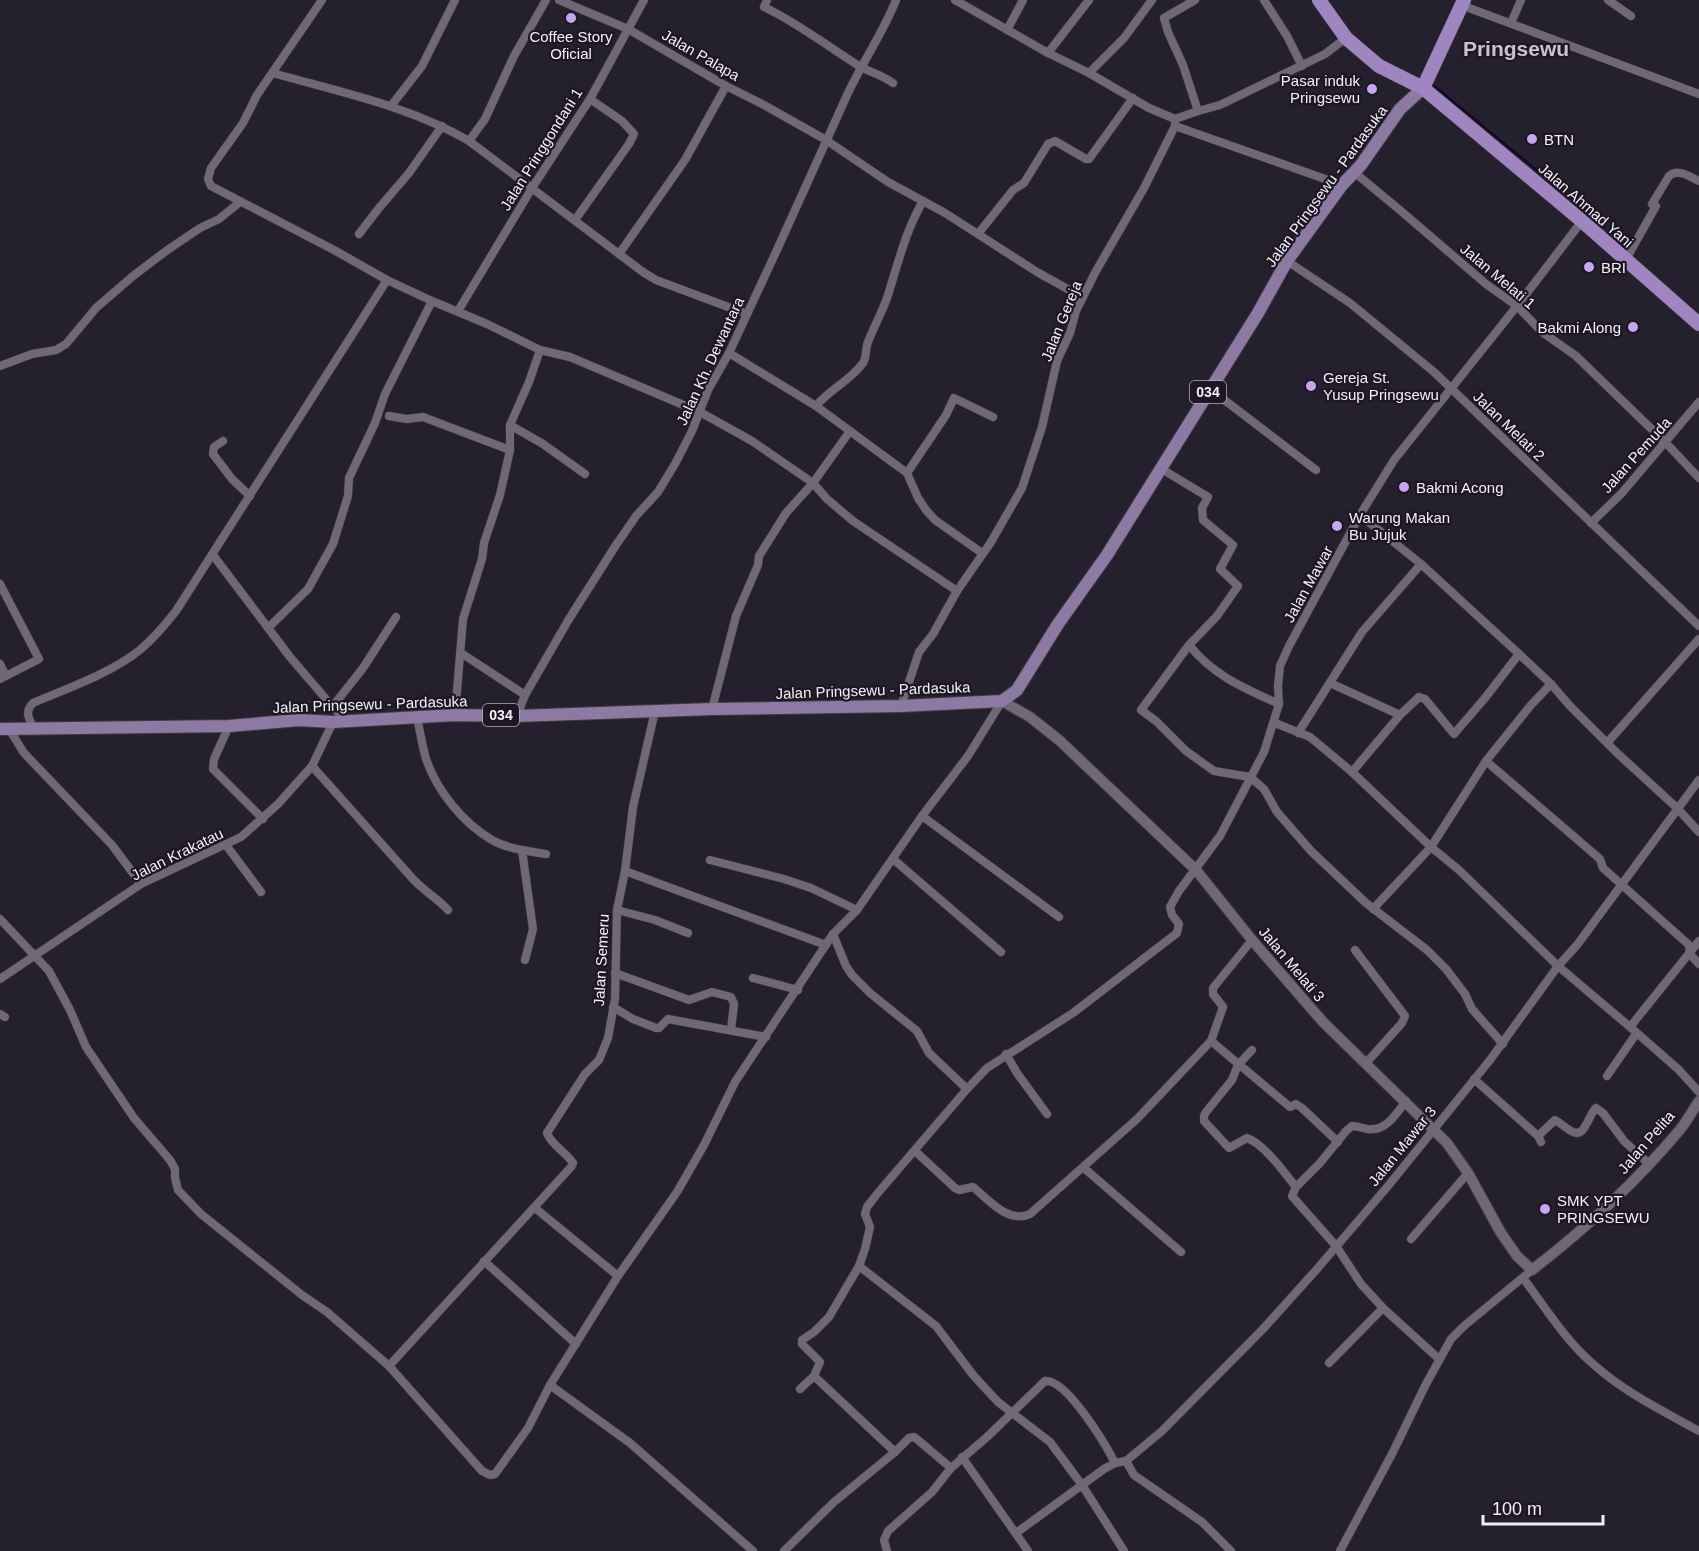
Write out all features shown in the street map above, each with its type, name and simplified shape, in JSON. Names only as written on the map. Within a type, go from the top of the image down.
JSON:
[{"type":"highway","name":"Jalan Ahmad Yani","points":[[1319,0],[1346,38],[1378,66],[1423,88],[1582,221],[1699,324]]},
{"type":"highway","points":[[1423,88],[1462,3]]},
{"type":"main road","name":"Jalan Pringsewu - Pardasuka","points":[[4,729],[229,726],[299,720],[338,721],[712,709],[901,706],[1002,701],[1017,690],[1058,624],[1107,555],[1258,313],[1287,261],[1342,185],[1361,165],[1400,109],[1423,88]]},
{"type":"street","points":[[322,0],[257,95],[243,123],[211,168],[208,180],[211,186],[387,280],[432,301],[540,350],[570,357],[700,412],[753,441],[813,483],[827,499],[853,520],[957,591]]},
{"type":"street","points":[[391,106],[422,66],[455,0]]},
{"type":"street","points":[[469,141],[489,112],[514,56],[546,0]]},
{"type":"street","name":"Jalan Pringgondani 1","points":[[458,311],[532,188],[590,99],[644,0]]},
{"type":"street","points":[[767,0],[764,8],[810,32],[860,67],[881,75],[892,83]]},
{"type":"street","name":"Jalan Kh. Dewantara","points":[[517,716],[525,695],[552,646],[616,545],[666,479],[700,412],[708,390],[729,353],[860,67],[870,54],[896,0]]},
{"type":"street","points":[[956,0],[1175,123],[1342,185]]},
{"type":"street","points":[[1007,30],[1023,0]]},
{"type":"street","points":[[1048,53],[1089,0]]},
{"type":"street","points":[[1089,73],[1124,38],[1152,0]]},
{"type":"street","points":[[1195,0],[1164,18],[1198,111]]},
{"type":"street","points":[[1264,0],[1287,36],[1302,66]]},
{"type":"street","points":[[1511,23],[1521,0]]},
{"type":"street","points":[[1608,0],[1631,16]]},
{"type":"street","name":"Jalan Palapa","points":[[564,1],[628,29],[826,140],[888,182],[1082,297]]},
{"type":"street","points":[[1462,3],[1699,94]]},
{"type":"street","points":[[1175,123],[1198,111],[1220,105],[1302,66],[1325,54],[1346,38]]},
{"type":"street","points":[[273,72],[391,106],[442,126],[469,141],[626,261],[656,280],[747,314]]},
{"type":"street","points":[[619,254],[685,160],[726,86]]},
{"type":"street","points":[[978,234],[1013,190],[1024,183],[1048,144],[1055,141],[1089,159],[1133,98]]},
{"type":"street","points":[[574,220],[634,134],[615,115],[590,99]]},
{"type":"street","name":"Jalan Gereja","points":[[901,706],[919,652],[933,634],[957,591],[991,542],[1022,488],[1041,427],[1057,361],[1070,333],[1082,297],[1144,188],[1175,123]]},
{"type":"street","points":[[359,234],[409,173],[442,126]]},
{"type":"street","name":"Jalan Melati 1","points":[[1354,172],[1486,284],[1517,306],[1542,332],[1575,356],[1666,443],[1699,478]]},
{"type":"street","points":[[1625,261],[1656,206],[1652,204],[1669,176],[1673,172],[1678,172],[1699,181]]},
{"type":"street","points":[[816,406],[830,392],[848,381],[863,363],[867,352],[866,345],[888,296],[904,241],[923,201]]},
{"type":"street","points":[[0,366],[32,354],[56,350],[66,344],[96,308],[118,288],[166,251],[200,228],[219,219],[240,202]]},
{"type":"street","name":"Jalan Mawar","points":[[1006,1054],[1073,1013],[1177,933],[1179,924],[1172,915],[1170,907],[1179,891],[1220,836],[1264,752],[1275,723],[1279,704],[1280,666],[1360,515],[1394,460],[1582,221]]},
{"type":"street","name":"Jalan Melati 2","points":[[1287,261],[1350,303],[1434,372],[1699,626]]},
{"type":"street","points":[[34,729],[27,714],[33,703],[99,674],[139,651],[176,611],[387,280]]},
{"type":"street","points":[[268,628],[308,589],[333,544],[348,496],[349,478],[375,423],[385,394],[432,301]]},
{"type":"street","points":[[455,716],[463,620],[483,559],[484,543],[500,495],[510,450],[510,425],[540,350]]},
{"type":"street","points":[[729,353],[816,406],[907,473],[918,498],[931,515],[982,554]]},
{"type":"street","points":[[1210,389],[1316,470]]},
{"type":"street","points":[[907,473],[946,415],[954,398],[993,417]]},
{"type":"street","name":"Jalan Pemuda","points":[[1591,523],[1666,443],[1699,402]]},
{"type":"street","points":[[389,416],[407,419],[423,417],[510,450]]},
{"type":"street","points":[[510,425],[543,444],[585,474]]},
{"type":"street","points":[[712,709],[736,616],[758,564],[759,556],[786,513],[813,483],[850,431]]},
{"type":"street","points":[[223,441],[214,447],[213,454],[232,479],[250,496]]},
{"type":"street","points":[[1160,468],[1208,497],[1202,508],[1203,520],[1233,545],[1220,569],[1238,586],[1217,616],[1189,645],[1142,710],[1186,751],[1214,771],[1250,777],[1264,789],[1291,830],[1373,909],[1426,950],[1446,969],[1477,1015],[1503,1044]]},
{"type":"street","points":[[1360,515],[1421,564],[1519,654],[1699,832]]},
{"type":"street","points":[[213,555],[268,628],[333,706],[338,721]]},
{"type":"street","points":[[1298,733],[1362,632],[1421,564]]},
{"type":"street","points":[[0,584],[39,659],[3,677],[0,664]]},
{"type":"street","points":[[333,706],[363,668],[396,617]]},
{"type":"street","points":[[1607,742],[1699,639]]},
{"type":"street","points":[[1189,645],[1221,676],[1279,704]]},
{"type":"street","points":[[461,653],[525,695]]},
{"type":"street","points":[[1352,772],[1400,715],[1419,697],[1425,699],[1454,734],[1519,654]]},
{"type":"street","points":[[1330,683],[1400,715]]},
{"type":"street","points":[[1373,909],[1431,847],[1486,761],[1551,684]]},
{"type":"street","points":[[0,919],[49,971],[59,987],[86,1047],[134,1118],[165,1153],[175,1169],[178,1190],[201,1214],[327,1312],[389,1366],[433,1419],[482,1471],[490,1475],[495,1474],[528,1428],[550,1385],[618,1276],[677,1192],[704,1145],[735,1082],[833,934],[857,910],[922,816],[968,756],[1002,701]]},
{"type":"street","name":"Jalan Melati 3","points":[[1002,701],[1030,717],[1059,740],[1196,870],[1308,1006],[1447,1143],[1468,1173],[1501,1233],[1517,1256],[1532,1270]]},
{"type":"street","name":"Jalan Semeru","points":[[389,1366],[535,1208],[573,1163],[550,1141],[547,1133],[585,1074],[599,1060],[608,1038],[615,999],[617,910],[625,871],[633,807],[655,711]]},
{"type":"street","points":[[417,718],[426,759],[436,783],[455,808],[494,841],[522,850],[546,854]]},
{"type":"street","name":"Jalan Krakatau","points":[[0,979],[141,885],[241,837],[295,787],[312,766],[338,721]]},
{"type":"street","points":[[1275,723],[1310,737],[1352,772],[1431,847],[1459,870],[1558,966],[1677,1069],[1699,1092]]},
{"type":"street","points":[[229,726],[214,759],[213,769],[263,819]]},
{"type":"street","points":[[4,729],[112,845],[141,885]]},
{"type":"street","points":[[1486,761],[1600,859],[1602,867],[1689,945],[1690,954],[1699,964]]},
{"type":"street","points":[[312,766],[425,892],[436,897],[448,910]]},
{"type":"street","name":"Jalan Mawar 3","points":[[1126,1461],[1162,1431],[1250,1342],[1317,1269],[1388,1186],[1503,1044],[1558,966],[1577,945],[1699,780]]},
{"type":"street","points":[[922,816],[1059,917]]},
{"type":"street","points":[[226,845],[261,892]]},
{"type":"street","points":[[522,850],[533,929],[525,960]]},
{"type":"street","points":[[893,859],[1001,952]]},
{"type":"street","points":[[710,860],[811,888],[857,910]]},
{"type":"street","points":[[625,871],[826,945]]},
{"type":"street","points":[[617,910],[655,920],[688,933]]},
{"type":"street","points":[[833,934],[852,975],[870,993],[917,1031],[929,1053],[967,1089]]},
{"type":"street","points":[[915,1151],[954,1188],[973,1187],[1006,1214],[1023,1218],[1030,1214],[1137,1119],[1211,1041],[1223,1007],[1213,994],[1213,988],[1252,940]]},
{"type":"street","points":[[1607,1076],[1633,1030],[1699,941]]},
{"type":"street","points":[[1355,950],[1405,1016],[1402,1023],[1366,1063]]},
{"type":"street","points":[[615,973],[688,1000],[712,992],[731,997],[734,1004],[731,1030]]},
{"type":"street","points":[[753,978],[798,990]]},
{"type":"street","points":[[613,1007],[633,1019],[656,1028],[668,1019],[766,1037]]},
{"type":"street","points":[[1211,1041],[1290,1107],[1296,1104],[1302,1108],[1338,1142]]},
{"type":"street","points":[[1252,1050],[1239,1065],[1232,1080],[1206,1112],[1204,1121],[1229,1148],[1246,1138],[1252,1140],[1296,1186]]},
{"type":"street","points":[[800,1389],[814,1376],[820,1362],[802,1344],[802,1340],[829,1317],[859,1266],[870,1227],[865,1214],[867,1207],[967,1089],[987,1068],[1006,1054],[1047,1114]]},
{"type":"street","points":[[1474,1079],[1539,1139],[1555,1120],[1572,1132],[1583,1131],[1591,1112],[1596,1108],[1603,1113],[1624,1141],[1648,1163]]},
{"type":"street","points":[[1406,1101],[1388,1124],[1380,1128],[1368,1130],[1352,1126],[1296,1186],[1292,1196],[1336,1246],[1362,1284],[1383,1308],[1439,1359]]},
{"type":"street","name":"Jalan Pelita","points":[[1532,1270],[1567,1243],[1622,1192],[1679,1131],[1699,1101]]},
{"type":"street","points":[[1084,1168],[1181,1252]]},
{"type":"street","points":[[1411,1239],[1468,1173]]},
{"type":"street","points":[[535,1208],[618,1276]]},
{"type":"street","points":[[484,1261],[576,1344]]},
{"type":"street","points":[[859,1266],[936,1326],[973,1375],[998,1402],[1050,1442],[1082,1485],[1124,1551]]},
{"type":"street","points":[[1341,1551],[1451,1339],[1532,1270]]},
{"type":"street","points":[[1523,1278],[1572,1343],[1593,1365],[1633,1394],[1699,1430]]},
{"type":"street","points":[[1329,1363],[1383,1308]]},
{"type":"street","points":[[814,1376],[895,1452]]},
{"type":"street","points":[[887,1551],[885,1540],[888,1531],[932,1492],[951,1468],[1045,1381],[1053,1381],[1075,1400],[1115,1462]]},
{"type":"street","points":[[550,1385],[630,1443],[753,1551]]},
{"type":"street","points":[[784,1551],[834,1502],[909,1438],[914,1437],[951,1468]]},
{"type":"street","points":[[962,1458],[1028,1551]]},
{"type":"street","points":[[1016,1533],[1115,1462],[1126,1461],[1134,1475],[1202,1522],[1231,1551]]},
{"type":"waterway","points":[[1432,84],[1590,214]]},
{"type":"place","name":"Coffee Story Oficial","points":[[571,18]]},
{"type":"place","name":"Pasar induk Pringsewu","points":[[1372,89]]},
{"type":"place","name":"BTN","points":[[1532,139]]},
{"type":"place","name":"BRI","points":[[1589,267]]},
{"type":"place","name":"Bakmi Along","points":[[1633,327]]},
{"type":"place","name":"Gereja St. Yusup Pringsewu","points":[[1311,386]]},
{"type":"place","name":"Bakmi Acong","points":[[1404,487]]},
{"type":"place","name":"Warung Makan Bu Jujuk","points":[[1337,526]]},
{"type":"place","name":"SMK YPT PRINGSEWU","points":[[1545,1209]]},
{"type":"district","name":"Pringsewu","points":[[1516,48]]}]
